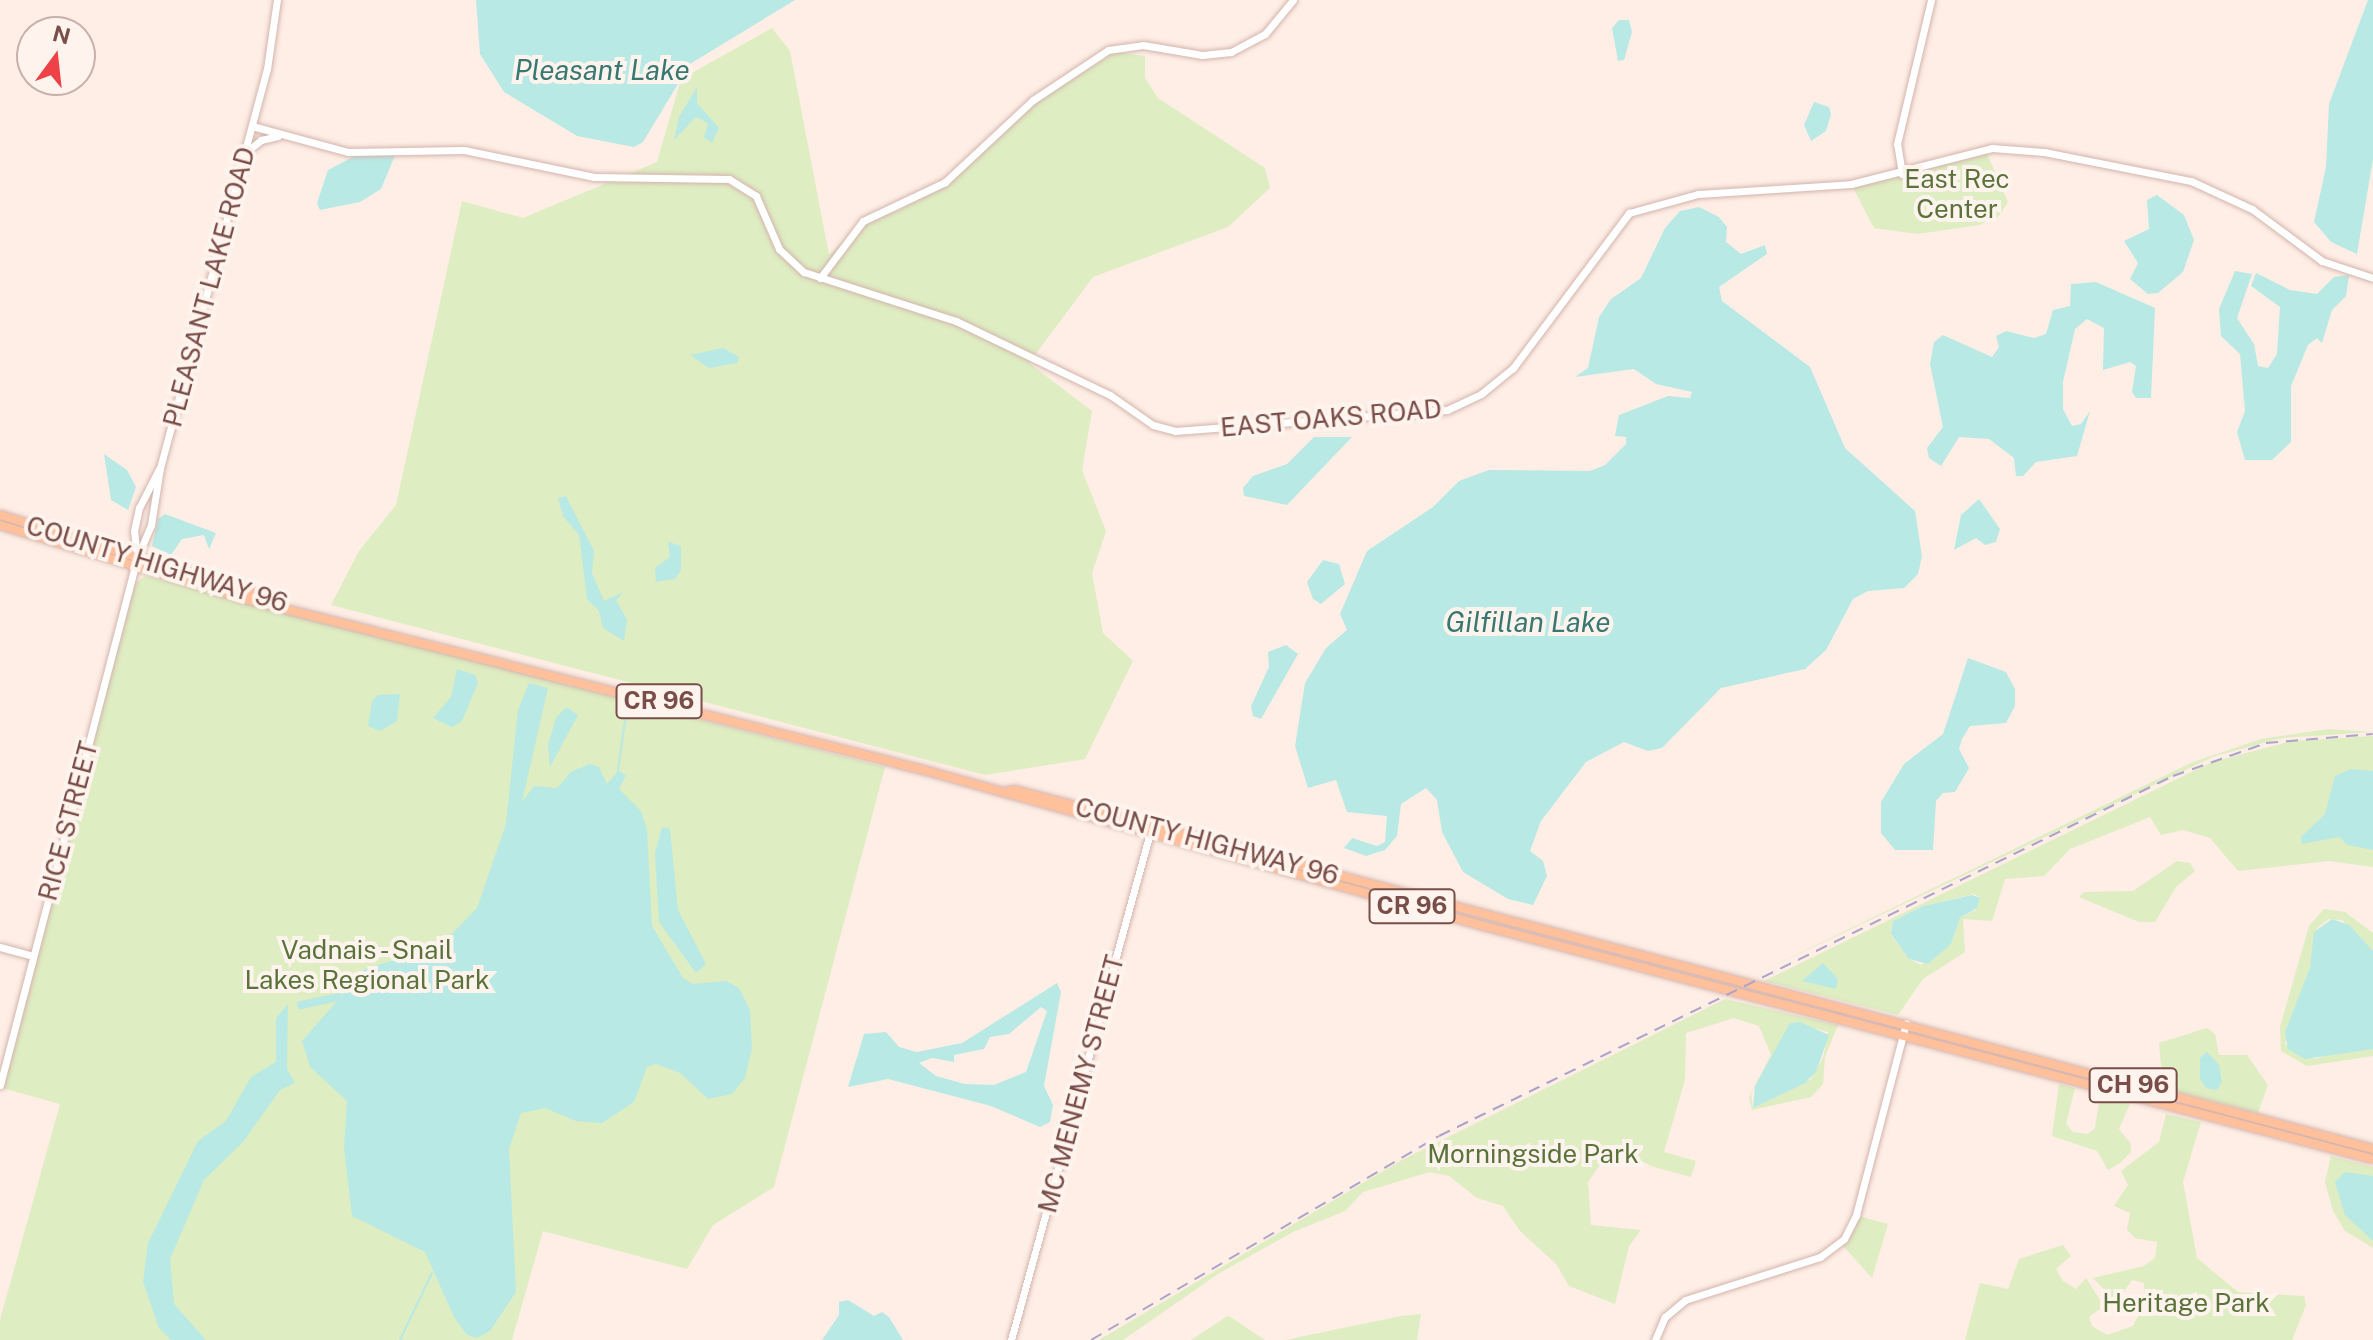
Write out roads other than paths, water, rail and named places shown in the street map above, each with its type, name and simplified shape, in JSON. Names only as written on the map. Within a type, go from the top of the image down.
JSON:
[{"type":"main road","name":"COUNTY HIGHWAY 96","points":[[0,515],[136,562]]},
{"type":"main road","name":"COUNTY HIGHWAY 96","points":[[0,525],[313,613],[1004,792],[1676,973]]},
{"type":"main road","name":"COUNTY HIGHWAY 96","points":[[1150,831],[1736,979]]},
{"type":"main road","name":"CH 96","points":[[1676,973],[1905,1028],[2373,1149]]},
{"type":"main road","name":"CH 96","points":[[1736,979],[2373,1159]]},
{"type":"street","name":"PLEASANT LAKE ROAD","points":[[136,562],[151,525],[160,468],[257,107],[277,0]]},
{"type":"street","points":[[820,278],[863,221],[945,182],[1033,100],[1108,50],[1143,45],[1202,55],[1231,52],[1265,34],[1293,0]]},
{"type":"street","points":[[1902,174],[1897,144],[1931,0]]},
{"type":"street","name":"EAST OAKS ROAD","points":[[252,126],[348,152],[478,151],[594,177],[729,179],[757,198],[784,256],[820,278],[956,321],[1110,395],[1145,421],[1168,430],[1442,411],[1481,394],[1513,368],[1629,213],[1684,196],[1851,184],[1902,174],[2002,147],[2161,173],[2230,197],[2322,261],[2373,278]]},
{"type":"street","points":[[242,160],[261,140],[287,136]]},
{"type":"street","name":"PLEASANT LAKE ROAD","points":[[136,562],[139,508],[160,468]]},
{"type":"street","name":"RICE STREET","points":[[0,1085],[136,562]]},
{"type":"street","name":"MC MENEMY STREET","points":[[1011,1340],[1150,831]]},
{"type":"street","points":[[0,947],[33,956]]},
{"type":"street","points":[[1655,1340],[1665,1317],[1685,1300],[1820,1257],[1843,1241],[1856,1215],[1905,1028]]},
{"type":"water","name":"Pleasant Lake","points":[[476,0],[795,0],[690,64],[643,142],[634,147],[577,136],[504,92],[480,54]]},
{"type":"water","points":[[2368,0],[2373,0],[2373,159],[2357,254],[2331,242],[2314,222],[2326,167],[2329,104]]},
{"type":"water","points":[[1619,20],[1629,20],[1632,32],[1624,60],[1618,61],[1612,28]]},
{"type":"water","points":[[697,87],[697,103],[719,128],[712,143],[704,137],[708,123],[696,117],[674,140],[679,117]]},
{"type":"water","points":[[1814,102],[1829,107],[1831,114],[1826,131],[1811,141],[1804,125]]},
{"type":"water","points":[[396,153],[381,189],[360,202],[320,210],[317,203],[328,170],[355,156]]},
{"type":"water","points":[[2157,195],[2184,215],[2194,240],[2183,272],[2158,293],[2148,294],[2130,279],[2138,263],[2124,241],[2149,229],[2147,200]]},
{"type":"water","name":"Gilfillan Lake","points":[[1699,207],[1719,217],[1727,227],[1726,242],[1741,254],[1765,245],[1767,254],[1719,287],[1722,301],[1810,367],[1845,448],[1915,511],[1922,556],[1918,574],[1904,588],[1868,591],[1853,599],[1826,650],[1805,669],[1721,688],[1662,748],[1648,751],[1624,742],[1586,762],[1541,821],[1530,851],[1543,861],[1547,876],[1533,905],[1508,899],[1463,872],[1442,832],[1437,800],[1426,788],[1401,804],[1397,836],[1385,850],[1366,856],[1344,848],[1352,838],[1377,846],[1385,842],[1387,816],[1347,812],[1336,780],[1308,788],[1295,746],[1305,683],[1326,648],[1347,630],[1340,614],[1367,551],[1433,507],[1459,481],[1489,470],[1590,471],[1605,465],[1626,444],[1626,437],[1615,436],[1619,415],[1668,396],[1690,398],[1692,392],[1656,384],[1634,369],[1575,377],[1588,368],[1599,317],[1611,299],[1641,278],[1665,228],[1680,211]]},
{"type":"water","points":[[2235,271],[2252,274],[2237,318],[2254,344],[2258,366],[2268,368],[2277,354],[2280,307],[2251,286],[2256,273],[2290,290],[2317,294],[2334,277],[2349,275],[2346,296],[2332,310],[2322,343],[2317,338],[2308,345],[2291,386],[2291,442],[2272,460],[2245,460],[2237,432],[2245,411],[2240,354],[2221,336],[2219,309]]},
{"type":"water","points":[[2096,282],[2155,308],[2151,398],[2136,398],[2132,392],[2136,366],[2130,362],[2103,370],[2104,328],[2087,319],[2075,329],[2063,382],[2063,409],[2072,426],[2081,424],[2090,411],[2077,456],[2036,462],[2023,476],[2016,476],[2014,458],[1989,439],[1959,437],[1941,466],[1929,458],[1927,448],[1943,427],[1930,364],[1934,342],[1943,335],[1992,357],[1999,347],[1996,336],[2006,331],[2034,338],[2046,334],[2053,310],[2070,306],[2071,284]]},
{"type":"water","points":[[723,348],[739,357],[737,363],[709,368],[690,355]]},
{"type":"water","points":[[1314,437],[1352,437],[1287,505],[1244,496],[1243,488],[1253,476],[1287,464]]},
{"type":"water","points":[[104,454],[127,470],[136,487],[128,510],[111,500]]},
{"type":"water","points":[[566,496],[594,551],[592,573],[604,601],[624,592],[616,600],[627,620],[624,641],[603,628],[599,611],[587,599],[579,535],[563,516],[558,498]]},
{"type":"water","points":[[1979,499],[2000,529],[1996,542],[1985,545],[1976,538],[1954,550],[1961,515]]},
{"type":"water","points":[[165,514],[216,533],[209,549],[204,535],[182,539],[171,555],[152,546],[158,519]]},
{"type":"water","points":[[668,542],[681,546],[681,570],[675,579],[656,582],[655,568],[670,557]]},
{"type":"water","points":[[1323,560],[1339,564],[1345,584],[1321,604],[1313,599],[1307,582]]},
{"type":"water","points":[[1286,645],[1298,654],[1261,719],[1253,716],[1251,706],[1269,667],[1268,652]]},
{"type":"water","points":[[1968,658],[2006,672],[2015,689],[2015,706],[2006,723],[1970,726],[1962,739],[1959,749],[1969,768],[1955,792],[1943,793],[1936,801],[1933,850],[1895,850],[1881,833],[1881,802],[1904,764],[1943,734]]},
{"type":"water","points":[[457,669],[475,675],[478,683],[462,721],[452,727],[433,718],[451,697]]},
{"type":"water","points":[[529,683],[548,688],[522,802],[534,786],[557,788],[572,771],[590,764],[599,767],[607,784],[618,771],[626,775],[619,789],[641,811],[647,829],[652,926],[683,978],[693,984],[726,981],[739,988],[750,1010],[752,1048],[745,1078],[732,1094],[708,1099],[680,1073],[656,1064],[647,1067],[634,1102],[602,1123],[576,1121],[545,1108],[521,1113],[509,1149],[516,1292],[490,1331],[477,1338],[467,1335],[454,1317],[425,1252],[352,1216],[344,1148],[347,1101],[310,1067],[302,1041],[365,969],[440,946],[477,908],[506,824],[518,710]]},
{"type":"water","points":[[400,694],[397,721],[380,731],[368,726],[372,701],[378,695]]},
{"type":"water","points":[[566,707],[578,715],[550,767],[548,745],[556,718]]},
{"type":"water","points":[[2351,769],[2373,771],[2373,850],[2348,845],[2339,837],[2302,844],[2301,837],[2325,814],[2335,776]]},
{"type":"water","points":[[662,827],[670,829],[678,910],[706,964],[696,973],[659,922],[655,853]]},
{"type":"water","points":[[1972,895],[1980,898],[1977,908],[1960,918],[1951,944],[1928,964],[1909,959],[1891,934],[1893,921],[1923,906]]},
{"type":"water","points":[[2332,919],[2349,925],[2373,951],[2373,1049],[2305,1059],[2288,1049],[2285,1032],[2310,968],[2314,932]]},
{"type":"water","points":[[1823,963],[1838,979],[1836,989],[1802,981]]},
{"type":"water","points":[[1057,983],[1061,992],[1044,1086],[1053,1105],[1050,1122],[1040,1127],[991,1106],[888,1079],[848,1087],[864,1034],[886,1032],[899,1047],[917,1052],[962,1043]],"holes":[[[1041,1007],[1047,1011],[1026,1072],[994,1085],[965,1084],[936,1076],[919,1063],[932,1058],[954,1062],[954,1055],[984,1049],[990,1037],[1009,1034]]]},
{"type":"water","points":[[288,1004],[287,1069],[295,1083],[280,1090],[243,1142],[204,1180],[170,1259],[174,1304],[206,1340],[171,1340],[159,1328],[143,1282],[148,1243],[198,1141],[226,1121],[251,1077],[276,1062],[276,1018]]},
{"type":"water","points":[[1800,1022],[1829,1035],[1816,1072],[1805,1083],[1753,1108],[1755,1086],[1790,1023]]},
{"type":"water","points":[[2207,1052],[2219,1065],[2222,1082],[2217,1090],[2206,1088],[2200,1079],[2200,1058]]},
{"type":"water","points":[[2345,1172],[2373,1176],[2373,1241],[2345,1215],[2335,1182]]},
{"type":"water","points":[[848,1300],[874,1316],[882,1312],[889,1317],[903,1340],[822,1340],[839,1315],[839,1302]]},
{"type":"waterway","points":[[618,771],[627,706]]},
{"type":"waterway","points":[[301,1005],[338,997]]},
{"type":"waterway","points":[[400,1340],[432,1273]]},
{"type":"railway","points":[[1091,1340],[1439,1136],[2173,776],[2266,743],[2373,734]]},
{"type":"park label","name":"East Rec Center","points":[[1957,194]]},
{"type":"park label","name":"Vadnais - Snail Lakes Regional Park","points":[[367,965]]},
{"type":"park label","name":"Morningside Park","points":[[1533,1154]]},
{"type":"park label","name":"Heritage Park","points":[[2186,1303]]}]
